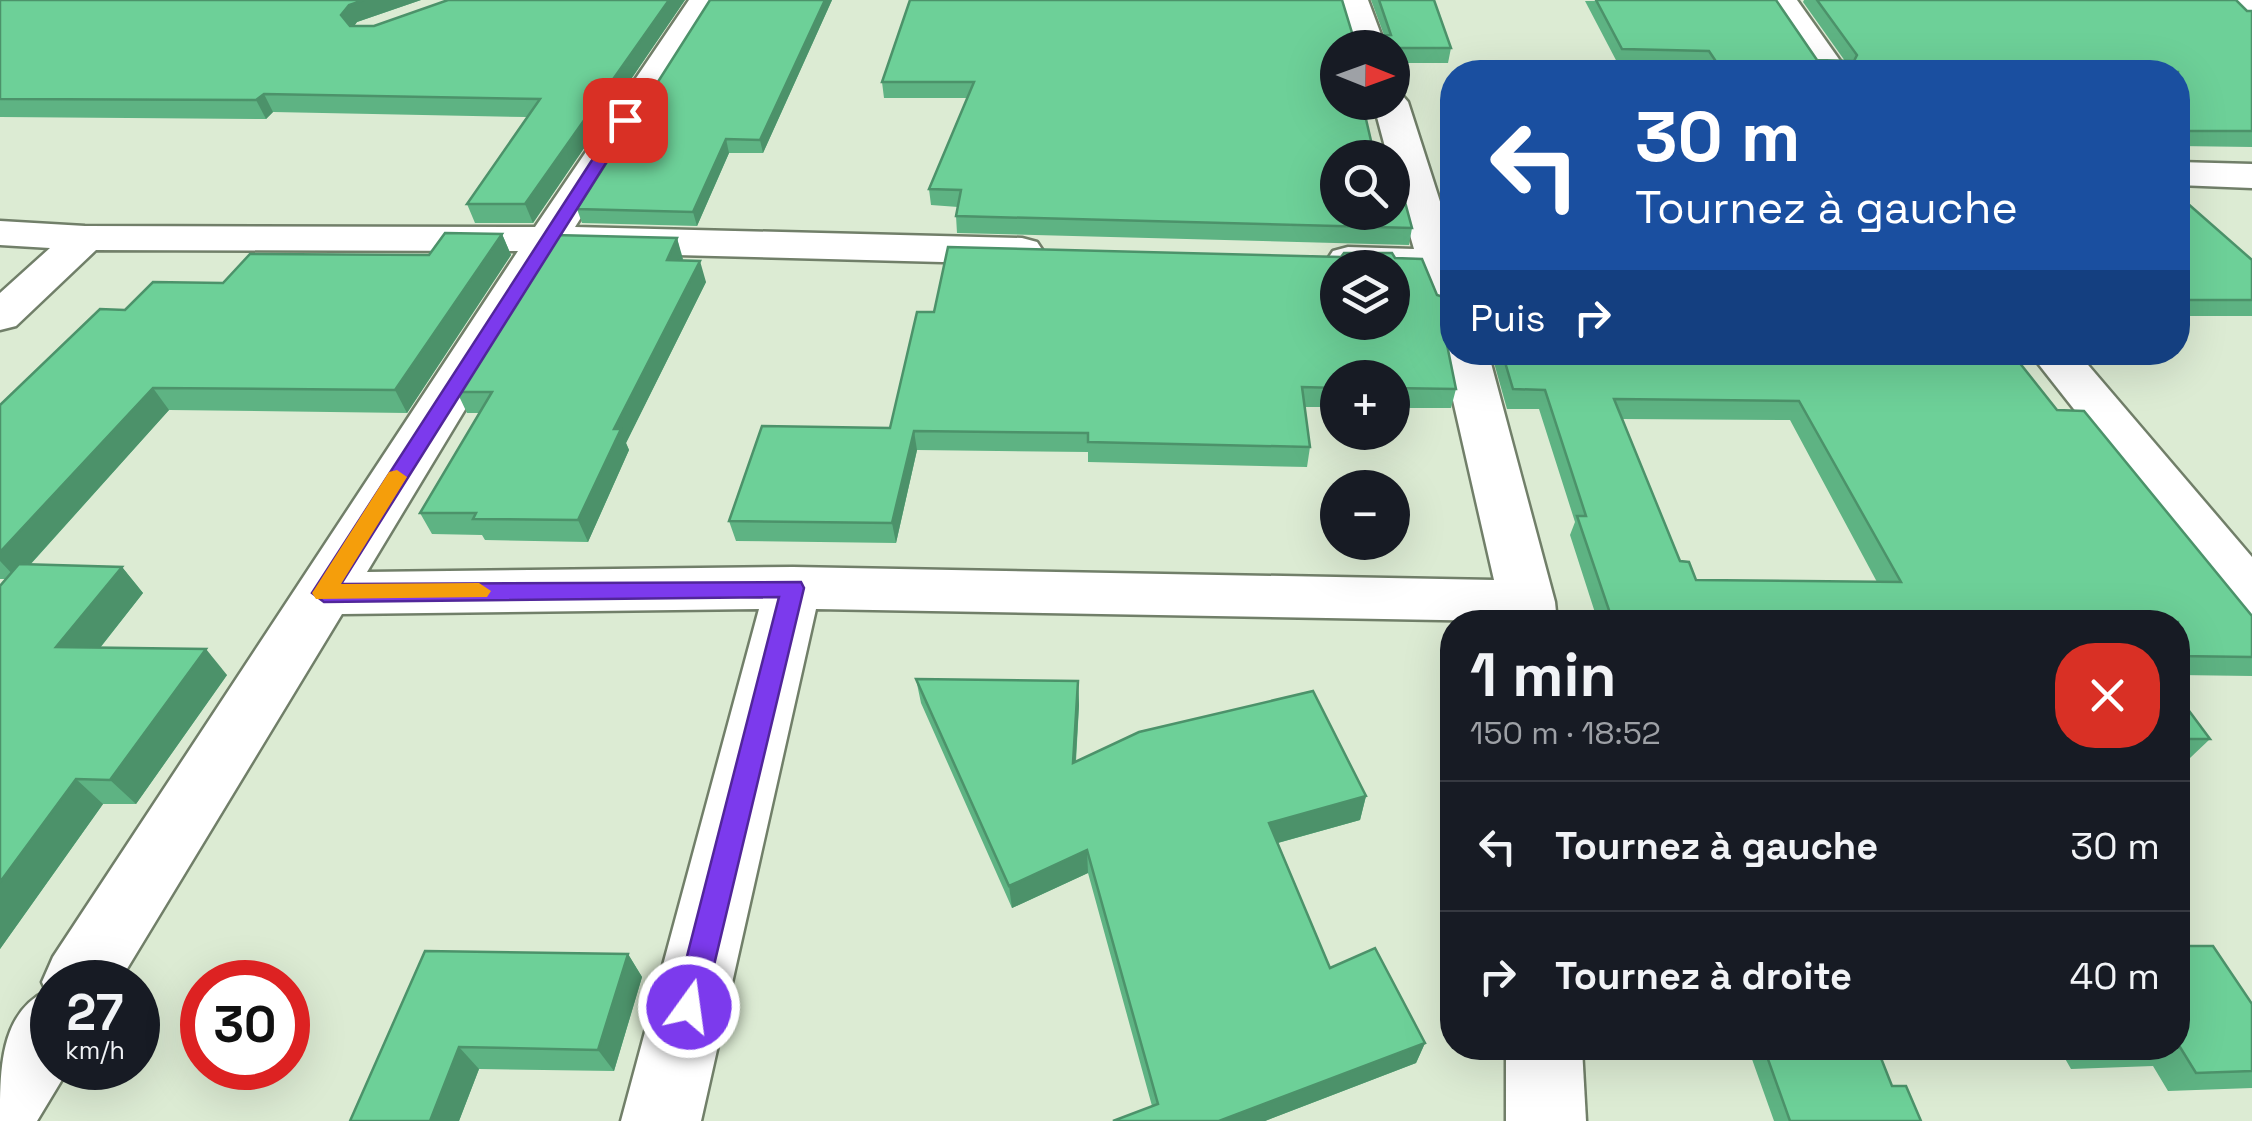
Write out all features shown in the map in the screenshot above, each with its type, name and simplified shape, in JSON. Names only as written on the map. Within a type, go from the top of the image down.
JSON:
[{"type":"street","points":[[93,960],[547,239],[704,0]]},
{"type":"street","points":[[1352,0],[1363,30]]},
{"type":"street","points":[[1780,0],[1823,60]]},
{"type":"street","points":[[1402,120],[1423,151],[1440,250]]},
{"type":"street","points":[[2190,174],[2252,176]]},
{"type":"street","points":[[0,234],[85,238],[547,239],[1064,252]]},
{"type":"street","points":[[0,317],[85,238]]},
{"type":"street","points":[[1303,259],[1440,262]]},
{"type":"street","points":[[1468,365],[1527,610]]},
{"type":"street","points":[[2063,365],[2252,594]]},
{"type":"street","points":[[324,593],[792,588],[1466,610]]},
{"type":"street","points":[[661,1121],[792,588]]},
{"type":"street","points":[[0,1108],[30,1060]]},
{"type":"street","points":[[1544,1060],[1546,1121]]},
{"type":"building","points":[[0,0],[364,0],[349,5],[341,15],[350,26],[374,26],[448,0],[669,0],[525,204],[467,204],[540,99],[264,94],[256,100],[0,99]]},
{"type":"building","points":[[710,0],[825,0],[760,140],[726,139],[693,212],[577,209]]},
{"type":"building","points":[[910,0],[1342,0],[1351,30],[1320,30],[1320,120],[1366,120],[1371,140],[1320,140],[1320,226],[956,216],[961,190],[929,189],[974,82],[882,82]]},
{"type":"building","points":[[1379,0],[1434,0],[1451,48],[1410,48],[1410,30],[1389,30]]},
{"type":"building","points":[[1596,0],[1776,0],[1817,60],[1715,60],[1709,51],[1622,49]]},
{"type":"building","points":[[1817,0],[2236,0],[2252,11],[2252,131],[2190,131],[2190,60],[1854,60],[1857,55]]},
{"type":"building","points":[[2190,206],[2252,260],[2252,300],[2190,300]]},
{"type":"building","points":[[445,233],[502,234],[395,390],[153,388],[0,552],[0,405],[100,309],[125,310],[153,282],[223,283],[250,254],[429,255]]},
{"type":"building","points":[[554,235],[677,238],[667,260],[700,261],[614,429],[621,429],[578,520],[473,519],[476,513],[420,513],[492,392],[457,392]]},
{"type":"building","points":[[948,247],[1320,256],[1320,340],[1410,340],[1410,259],[1422,259],[1440,296],[1440,365],[1451,365],[1456,389],[1410,388],[1410,360],[1320,360],[1320,388],[1302,387],[1310,447],[1088,442],[1088,433],[914,431],[892,523],[729,521],[762,426],[890,428],[917,312],[934,312]]},
{"type":"building","points":[[1506,365],[2021,365],[2057,410],[2084,411],[2252,616],[2252,657],[2190,656],[2190,610],[1609,610],[1577,516],[1586,516],[1545,390],[1513,389]],"holes":[[[1614,399],[1799,401],[1901,582],[1696,580],[1689,562],[1680,561]]]},
{"type":"building","points":[[19,564],[122,567],[56,647],[206,649],[110,780],[76,779],[0,882],[0,586]]},
{"type":"building","points":[[916,679],[1078,681],[1073,763],[1139,732],[1313,691],[1366,796],[1269,823],[1330,968],[1375,948],[1425,1043],[1219,1121],[1113,1121],[1158,1104],[1087,850],[1009,886]]},
{"type":"building","points":[[2190,712],[2210,739],[2190,739]]},
{"type":"building","points":[[2190,946],[2213,946],[2252,1004],[2252,1071],[2196,1073],[2188,1060]]},
{"type":"building","points":[[425,951],[628,954],[598,1050],[459,1047],[430,1121],[350,1121]]},
{"type":"building","points":[[1768,1060],[1882,1060],[1892,1086],[1906,1086],[1921,1121],[1790,1121]]},
{"type":"slow traffic","points":[[397,477],[324,593],[479,591]]},
{"type":"route","points":[[625,120],[324,593],[792,588],[689,1007]]}]
